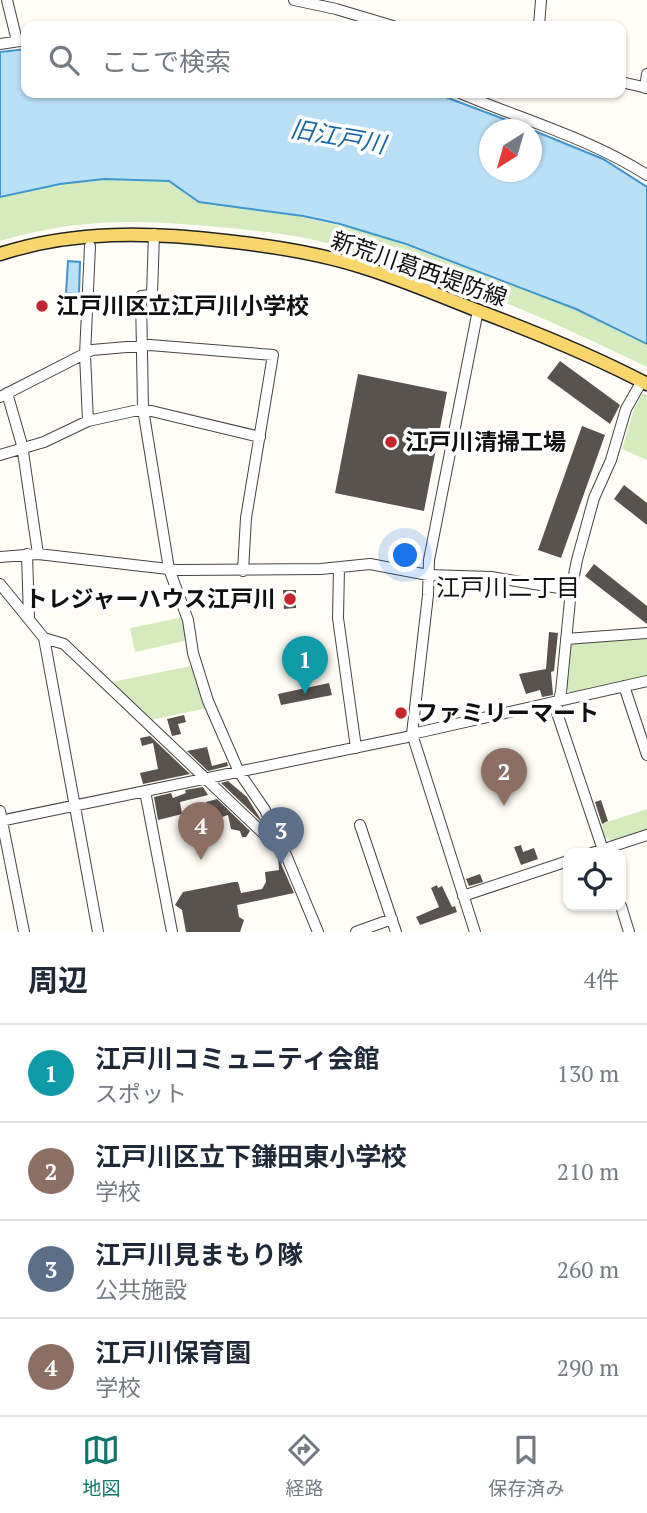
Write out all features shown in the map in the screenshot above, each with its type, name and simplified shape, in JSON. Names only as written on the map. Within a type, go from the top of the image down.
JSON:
[{"type":"main road","name":"新荒川葛西堤防線","points":[[0,254],[75,237],[154,234],[261,245],[326,257],[391,277],[562,342],[645,382]]},
{"type":"street","points":[[7,0],[21,38]]},
{"type":"street","points":[[294,0],[313,2],[376,21]]},
{"type":"street","points":[[539,21],[541,0]]},
{"type":"street","points":[[0,44],[21,41]]},
{"type":"street","points":[[626,83],[646,88],[647,74]]},
{"type":"street","points":[[473,98],[583,140],[647,176]]},
{"type":"street","points":[[154,234],[152,295],[141,296],[140,346],[143,409],[169,569],[188,620],[192,653],[202,684],[239,772],[265,810],[318,932]]},
{"type":"street","points":[[88,421],[85,355],[89,246]]},
{"type":"street","points":[[474,932],[412,734],[428,575],[442,489],[478,310]]},
{"type":"street","points":[[29,618],[33,554],[21,449],[4,395],[92,350],[140,346],[273,355],[246,518],[243,571]]},
{"type":"street","points":[[602,848],[556,710],[571,590],[594,498],[611,460],[626,409],[645,382]]},
{"type":"street","points":[[0,455],[44,442],[88,421],[143,409],[260,437]]},
{"type":"street","points":[[0,558],[33,554],[169,569],[243,571],[339,568],[370,564],[428,575],[491,577],[571,590]]},
{"type":"street","points":[[339,568],[338,618],[356,748]]},
{"type":"street","points":[[0,584],[44,638],[98,932]]},
{"type":"street","points":[[566,639],[647,633]]},
{"type":"street","points":[[44,638],[64,644],[286,855]]},
{"type":"street","points":[[23,932],[1,818],[74,806],[356,748],[647,681]]},
{"type":"street","points":[[624,686],[647,755]]},
{"type":"street","points":[[145,791],[172,932]]},
{"type":"street","points":[[360,825],[396,932]]},
{"type":"street","points":[[611,848],[647,835]]},
{"type":"street","points":[[463,896],[563,863]]},
{"type":"street","points":[[623,911],[629,932]]},
{"type":"street","points":[[356,932],[392,919]]},
{"type":"green space","points":[[104,179],[169,181],[199,202],[271,210],[372,233],[576,309],[647,344],[647,367],[480,292],[393,262],[305,238],[222,227],[120,222],[49,229],[0,241],[0,197],[60,184]]},
{"type":"green space","points":[[643,393],[647,395],[647,460],[622,449],[634,409]]},
{"type":"green space","points":[[184,617],[188,640],[135,652],[130,628]]},
{"type":"green space","points":[[647,638],[647,677],[574,694],[566,689],[571,643]]},
{"type":"green space","points":[[191,666],[207,708],[151,720],[112,682]]},
{"type":"green space","points":[[647,809],[647,830],[613,842],[604,837],[601,824]]},
{"type":"water","name":"旧江戸川","points":[[21,50],[21,98],[448,98],[504,119],[479,119],[479,182],[542,182],[542,134],[603,159],[647,187],[647,344],[576,309],[406,244],[303,216],[199,202],[169,181],[104,179],[60,184],[0,197],[0,52]]},
{"type":"water","points":[[68,261],[80,262],[79,294],[66,293]]},
{"type":"building","points":[[560,361],[620,405],[610,424],[547,378]]},
{"type":"building","name":"江戸川清掃工場","points":[[358,374],[447,392],[424,511],[335,493]]},
{"type":"building","points":[[582,426],[605,435],[561,558],[538,550]]},
{"type":"building","points":[[624,485],[647,503],[647,525],[614,499]]},
{"type":"building","points":[[594,564],[647,606],[647,624],[585,576]]},
{"type":"building","name":"トレジャーハウス江戸川","points":[[283,590],[296,590],[296,608],[284,609]]},
{"type":"building","points":[[549,632],[558,633],[554,671],[551,672],[553,695],[542,697],[540,690],[526,694],[519,674],[546,669]]},
{"type":"building","points":[[329,683],[332,695],[281,705],[278,694]]},
{"type":"building","points":[[184,715],[186,722],[178,724],[181,734],[172,736],[167,719]]},
{"type":"building","points":[[150,736],[190,774],[143,784],[140,773],[158,769],[153,743],[142,746],[140,738]]},
{"type":"building","points":[[207,747],[212,766],[227,762],[228,766],[208,771],[187,751]]},
{"type":"building","points":[[228,781],[247,797],[263,823],[221,783]]},
{"type":"building","points":[[203,787],[208,795],[180,802],[182,814],[158,820],[154,797],[171,793],[173,798],[186,793],[185,790]]},
{"type":"building","points":[[217,799],[250,831],[246,837],[242,837],[240,831],[231,829],[228,815],[212,820],[206,802]]},
{"type":"building","points":[[601,800],[608,821],[602,824],[595,802]]},
{"type":"building","points":[[521,845],[523,852],[534,848],[538,859],[521,865],[514,847]]},
{"type":"building","points":[[278,857],[294,893],[237,905],[239,917],[244,920],[240,932],[186,932],[182,910],[175,905],[183,892],[234,882],[238,882],[241,893],[262,889],[266,882],[265,872],[279,870]]},
{"type":"building","points":[[480,874],[483,882],[469,886],[466,879]]},
{"type":"building","points":[[437,885],[438,888],[442,886],[457,912],[420,925],[416,917],[439,907],[431,888]]},
{"type":"place","name":"江戸川区立江戸川小学校","points":[[42,306]]},
{"type":"place","name":"江戸川清掃工場","points":[[391,442]]},
{"type":"place","name":"トレジャーハウス江戸川","points":[[290,599]]},
{"type":"place","name":"江戸川コミュニティ会館","points":[[305,694]]},
{"type":"place","name":"ファミリーマート","points":[[401,713]]},
{"type":"place","name":"江戸川区立下鎌田東小学校","points":[[504,806]]},
{"type":"place","name":"江戸川保育園","points":[[201,860]]},
{"type":"place","name":"江戸川見まもり隊","points":[[281,865]]},
{"type":"district","name":"江戸川二丁目","points":[[508,588]]}]
